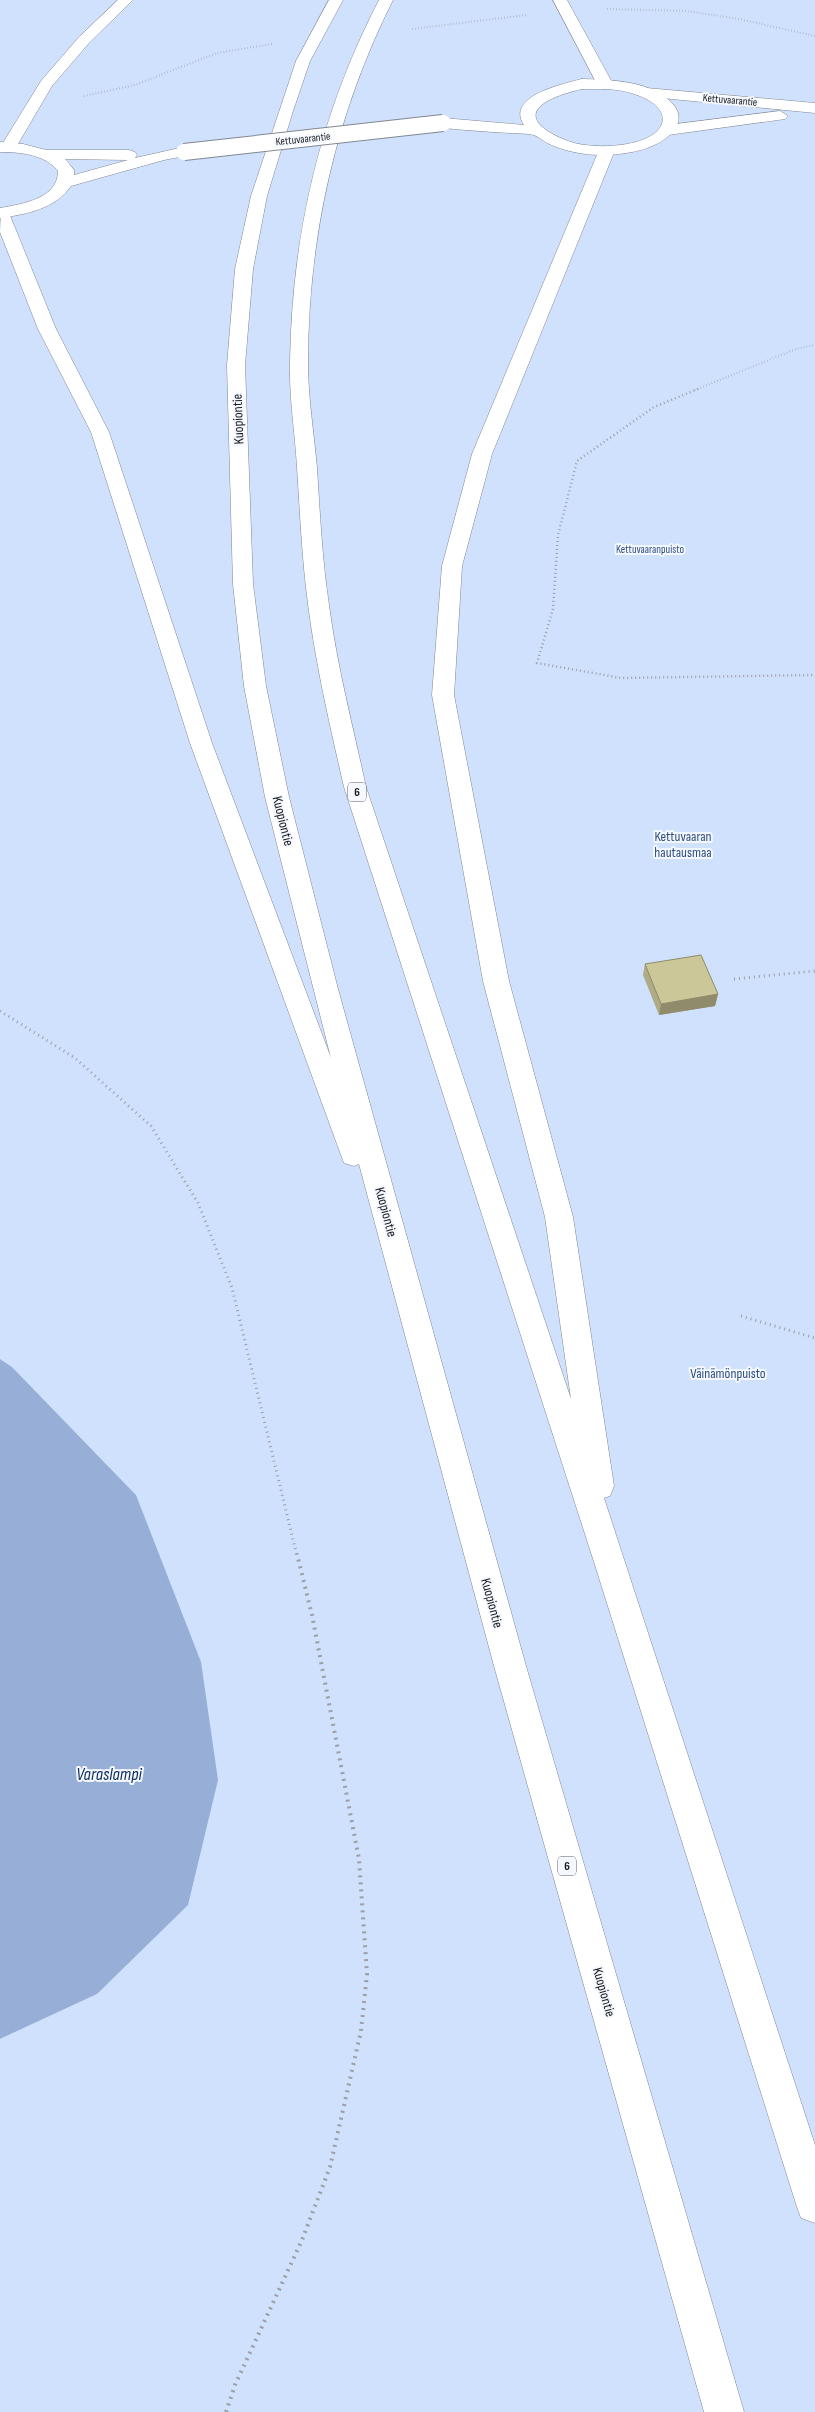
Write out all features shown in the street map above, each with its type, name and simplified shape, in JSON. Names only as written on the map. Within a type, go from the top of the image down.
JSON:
[{"type":"main road","points":[[4,147],[46,84],[84,40],[126,0]]},
{"type":"main road","name":"Kuopiontie","points":[[336,0],[303,61],[285,111],[259,196],[244,269],[236,365],[243,584],[255,686],[277,797],[325,989],[414,1318],[510,1666],[724,2412]]},
{"type":"main road","name":"6","points":[[386,0],[354,65],[338,114],[315,198],[303,270],[299,364],[315,580],[330,679],[355,787],[610,1562],[815,2204]]},
{"type":"main road","points":[[560,0],[606,84]]},
{"type":"main road","points":[[514,108],[532,104],[544,95],[561,88],[582,84],[606,84],[646,93],[660,100],[669,110],[672,120],[668,130],[658,138],[644,144],[607,150],[566,145],[550,139],[537,131],[530,122],[528,113],[532,104]]},
{"type":"main road","name":"Kettuvaarantie","points":[[646,93],[815,108]]},
{"type":"main road","name":"Kettuvaarantie","points":[[65,182],[163,155],[442,123],[496,112]]},
{"type":"main road","name":"Kettuvaarantie","points":[[668,130],[815,112]]},
{"type":"main road","name":"Kettuvaarantie","points":[[442,123],[537,131]]},
{"type":"main road","name":"Kettuvaarantie","points":[[4,147],[46,154],[163,155]]},
{"type":"main road","points":[[607,150],[482,454],[452,566],[443,695],[496,981],[559,1217],[610,1562]]},
{"type":"main road","points":[[46,154],[59,162],[66,171],[65,182],[57,193],[43,202],[24,209],[0,213],[47,329],[100,432],[201,743],[414,1318]]},
{"type":"path","points":[[599,9],[687,11],[739,19],[815,36]]},
{"type":"path","points":[[406,29],[528,15]]},
{"type":"path","points":[[81,96],[134,84],[217,53],[277,43]]},
{"type":"path","points":[[815,345],[796,349],[654,407],[577,461],[558,535],[554,609],[537,663],[622,678],[815,675]]},
{"type":"path","points":[[734,979],[815,971]]},
{"type":"path","points":[[0,1010],[75,1058],[151,1126],[198,1203],[232,1288],[303,1576],[359,1860],[367,1974],[361,2031],[330,2167],[305,2231],[236,2385],[226,2412]]},
{"type":"path","points":[[741,1316],[815,1338]]},
{"type":"green space","points":[[0,0],[815,0],[815,2412],[0,2412],[0,2039],[97,1994],[136,1495],[12,1367],[0,1359]]},
{"type":"water","name":"Varaslampi","points":[[0,1359],[12,1367],[136,1495],[201,1662],[218,1780],[188,1905],[97,1994],[0,2039]]},
{"type":"building","points":[[701,955],[718,994],[661,1004],[645,964]]},
{"type":"park label","name":"Kettuvaaranpuisto","points":[[650,549]]},
{"type":"park label","name":"Kettuvaaran hautausmaa","points":[[683,844]]},
{"type":"park label","name":"Väinämönpuisto","points":[[728,1373]]}]
